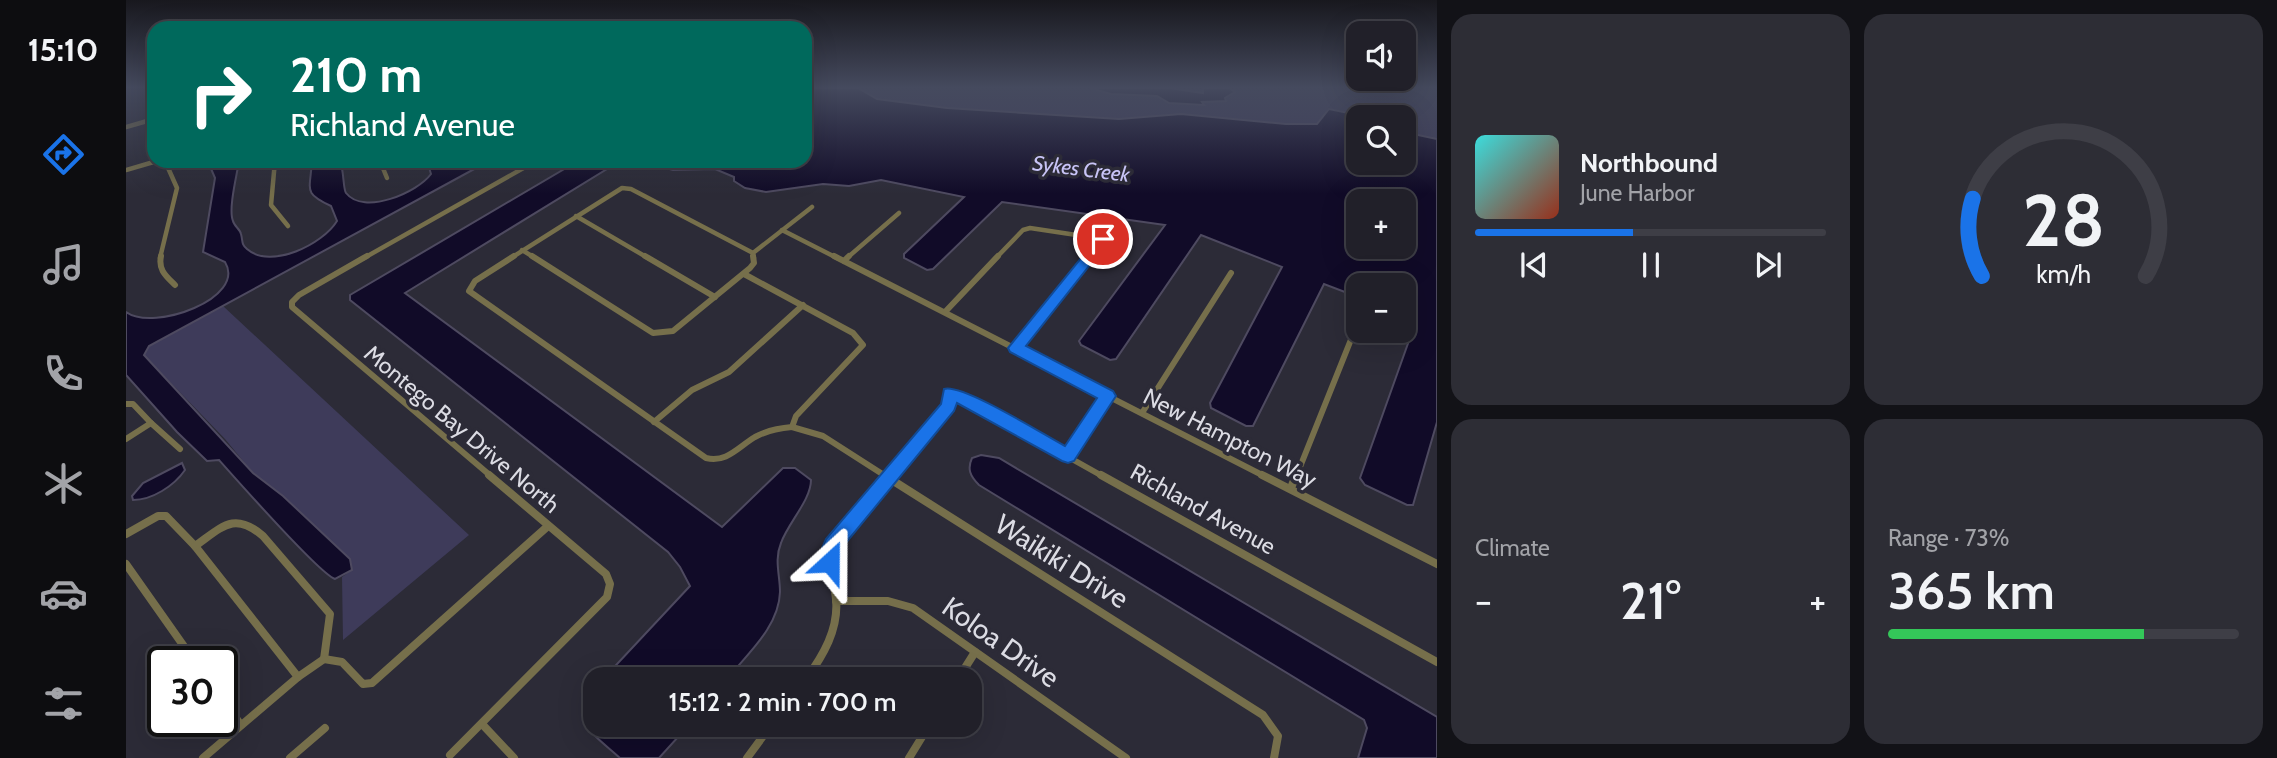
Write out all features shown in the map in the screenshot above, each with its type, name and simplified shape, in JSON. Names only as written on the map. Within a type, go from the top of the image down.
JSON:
[{"type":"street","points":[[126,170],[147,164]]},
{"type":"street","points":[[169,168],[177,188],[159,264],[176,285]]},
{"type":"street","points":[[274,168],[271,205],[288,226]]},
{"type":"street","points":[[383,168],[387,178]]},
{"type":"street","name":"Montego Bay Drive North","points":[[482,724],[607,597],[610,584],[606,574],[292,307],[292,302],[299,295],[524,168]]},
{"type":"street","points":[[744,274],[857,336],[863,345],[796,416],[792,427],[779,428],[751,439],[728,457],[717,460],[706,458],[654,422],[471,293],[469,287],[622,188],[631,189],[753,253]]},
{"type":"street","points":[[753,253],[812,207]]},
{"type":"street","points":[[844,261],[899,213]]},
{"type":"street","points":[[576,216],[715,297]]},
{"type":"street","name":"New Hampton Way","points":[[782,230],[1437,564]]},
{"type":"street","points":[[945,312],[1023,230],[1103,239],[1016,348]]},
{"type":"street","points":[[523,250],[653,333],[663,334],[673,331],[744,274],[754,263],[753,253]]},
{"type":"street","points":[[1142,413],[1231,272]]},
{"type":"street","points":[[654,422],[692,390],[729,372],[803,305]]},
{"type":"street","points":[[1291,488],[1350,343]]},
{"type":"street","name":"Richland Avenue","points":[[889,478],[949,406],[949,394],[965,399],[1437,662]]},
{"type":"street","points":[[1068,456],[1107,396]]},
{"type":"street","points":[[126,404],[133,404],[180,449]]},
{"type":"street","points":[[126,439],[151,423]]},
{"type":"street","name":"Waikiki Drive","points":[[792,427],[823,436],[1263,715],[1278,736],[1274,758]]},
{"type":"street","points":[[814,667],[831,634],[836,601],[829,555],[832,545],[889,478]]},
{"type":"street","points":[[126,534],[158,516],[166,516],[195,546],[298,677]]},
{"type":"street","points":[[195,546],[216,532],[240,522],[247,523],[265,536],[330,614],[324,659]]},
{"type":"street","points":[[203,758],[298,677],[324,659],[342,662],[363,684],[372,683],[548,526]]},
{"type":"street","points":[[126,564],[184,646]]},
{"type":"street","name":"Koloa Drive","points":[[836,601],[903,603],[1126,758]]},
{"type":"street","points":[[966,667],[975,652]]},
{"type":"street","points":[[450,755],[482,724],[513,758]]},
{"type":"street","points":[[290,758],[325,728]]},
{"type":"street","points":[[747,758],[762,737]]},
{"type":"street","points":[[909,758],[922,737]]},
{"type":"shaded area","points":[[1416,123],[1437,123],[1437,139],[1416,135]]},
{"type":"shaded area","points":[[223,306],[469,535],[343,640],[342,577],[352,570],[338,550],[283,496],[253,473],[225,439],[144,355],[149,346]]},
{"type":"water","name":"Sykes Creek","points":[[812,123],[1346,123],[1346,175],[1416,175],[1416,135],[1437,139],[1437,422],[1413,505],[1407,505],[1365,485],[1360,478],[1408,343],[1416,343],[1416,273],[1346,273],[1346,292],[1324,284],[1253,426],[1246,426],[1211,408],[1210,403],[1282,267],[1201,235],[1116,359],[1110,360],[1081,345],[1079,341],[1165,225],[1002,202],[933,269],[927,270],[904,258],[904,254],[964,197],[881,180],[849,186],[823,184],[766,192],[745,188],[734,181],[734,177],[715,169],[666,168],[812,168]]},
{"type":"water","points":[[211,168],[238,168],[232,200],[233,221],[245,247],[257,255],[269,257],[309,246],[337,221],[331,206],[316,198],[310,190],[311,168],[342,168],[346,193],[354,200],[377,202],[415,188],[431,174],[429,168],[476,168],[149,346],[144,355],[253,473],[283,496],[350,559],[352,570],[335,579],[296,544],[219,460],[207,461],[177,432],[126,375],[126,312],[139,317],[156,318],[175,314],[211,299],[223,288],[228,275],[225,262],[203,252],[215,178]]},
{"type":"water","points":[[566,168],[609,168],[405,293],[722,527],[783,468],[795,468],[811,480],[807,495],[779,549],[780,592],[774,617],[761,639],[737,667],[614,667],[690,586],[680,567],[668,552],[350,300],[350,295]]},
{"type":"water","points":[[981,455],[999,458],[1437,717],[1437,758],[1358,758],[1367,728],[1364,720],[979,485],[970,466],[972,458]]},
{"type":"water","points":[[182,463],[185,470],[169,487],[148,498],[133,500],[132,496],[143,483]]},
{"type":"water","points":[[596,737],[678,737],[659,758],[620,758]]},
{"type":"route","points":[[830,562],[832,545],[949,406],[949,394],[965,399],[1068,456],[1107,396],[1016,348],[1103,239]]}]
